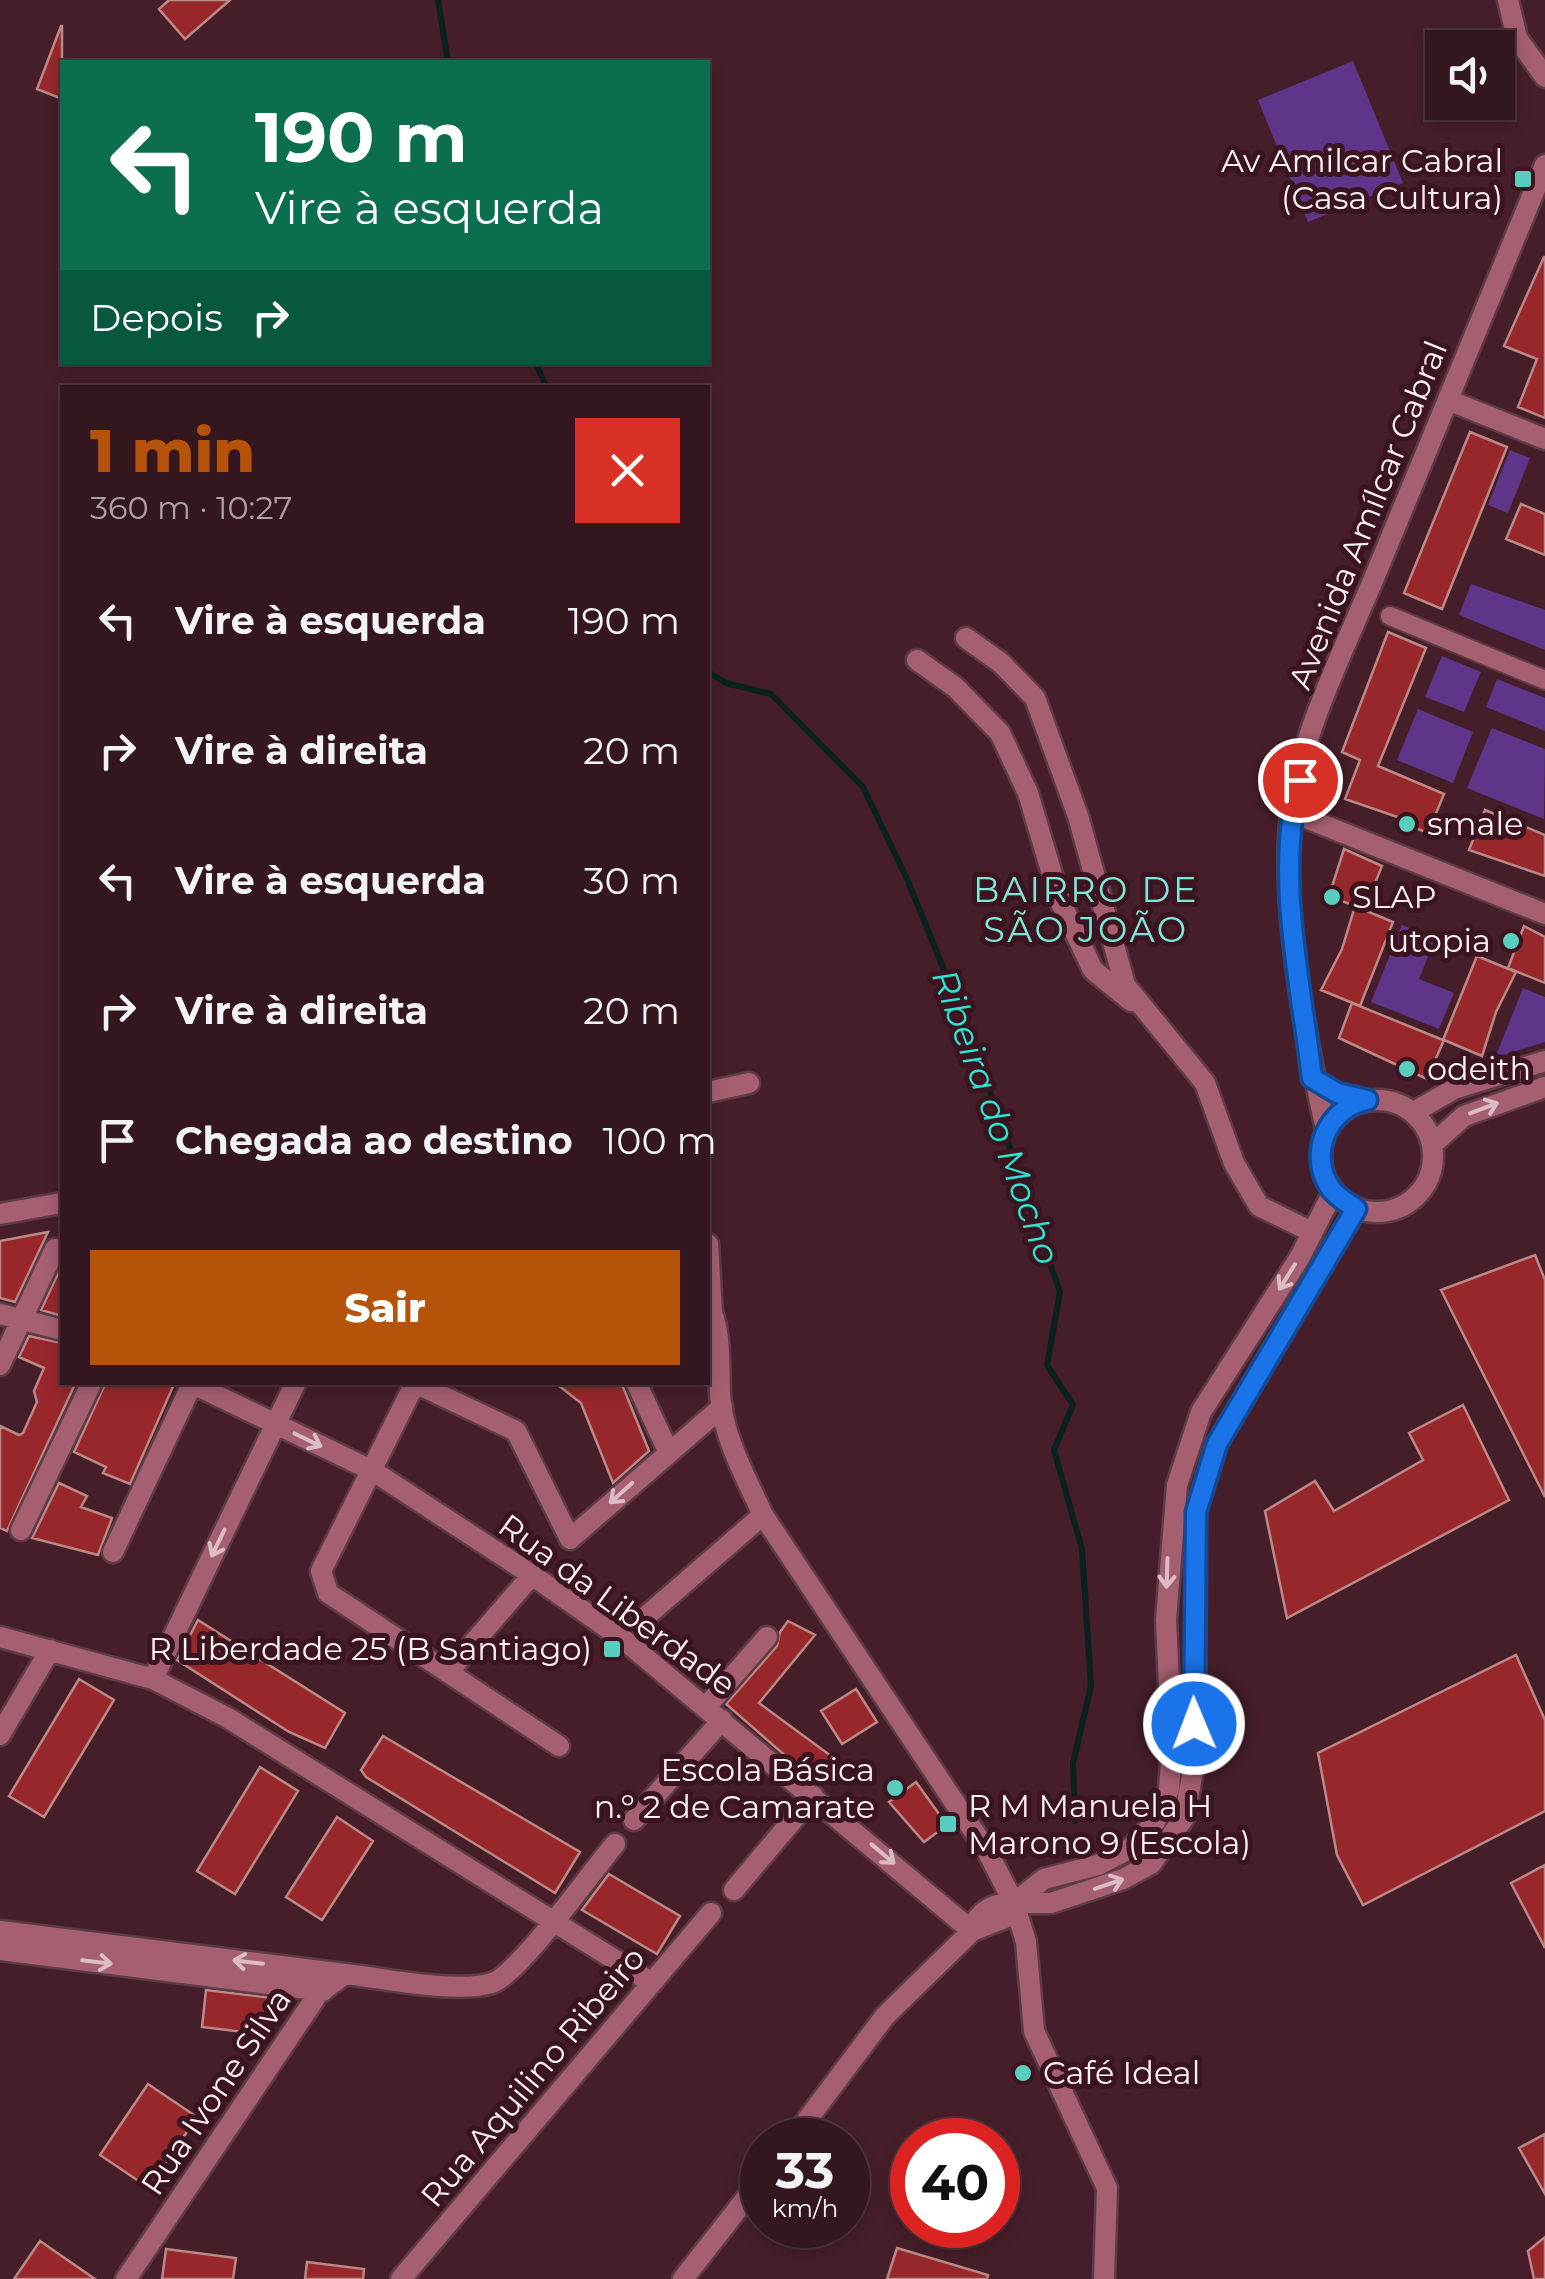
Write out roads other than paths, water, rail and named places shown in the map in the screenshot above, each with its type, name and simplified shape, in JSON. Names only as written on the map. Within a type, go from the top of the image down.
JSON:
[{"type":"street","points":[[1508,0],[1517,38],[1545,76]]},
{"type":"street","name":"Avenida Amílcar Cabral","points":[[1326,1129],[1312,1078],[1289,867],[1291,812],[1318,716],[1545,165]]},
{"type":"street","points":[[1448,400],[1545,440]]},
{"type":"street","points":[[1390,616],[1545,680]]},
{"type":"street","points":[[966,638],[1001,664],[1035,698],[1078,816],[1125,985],[1144,1012]]},
{"type":"street","points":[[917,660],[955,687],[1000,732],[1028,793],[1060,901],[1093,970],[1178,1044],[1205,1083],[1234,1163],[1258,1206],[1312,1232]]},
{"type":"street","points":[[1291,812],[1545,914]]},
{"type":"street","points":[[1414,1112],[1454,1089],[1545,1062]]},
{"type":"street","points":[[1312,1078],[1337,1093],[1397,1102],[1414,1112],[1432,1144],[1430,1176],[1407,1204],[1390,1211],[1356,1209],[1332,1192],[1322,1172],[1320,1150],[1326,1129],[1340,1112],[1367,1100]]},
{"type":"street","points":[[710,1092],[749,1084]]},
{"type":"street","points":[[1432,1144],[1464,1116],[1545,1087]]},
{"type":"street","points":[[809,2118],[886,2016],[972,1931],[1006,1918],[1014,1903],[1044,1880],[1098,1865],[1130,1848],[1155,1822],[1170,1789],[1166,1620],[1168,1548],[1177,1485],[1202,1412],[1312,1232],[1332,1192]]},
{"type":"street","points":[[0,1214],[60,1203]]},
{"type":"street","points":[[1014,1903],[1051,1903],[1123,1879],[1151,1864],[1184,1818],[1195,1761],[1196,1512],[1217,1444],[1356,1209]]},
{"type":"street","points":[[0,1365],[55,1249]]},
{"type":"street","points":[[710,1308],[722,1407],[740,1466],[762,1515],[987,1851],[1014,1903],[1026,1942],[1034,2032],[1106,2188],[1104,2279]]},
{"type":"street","points":[[0,1314],[60,1329]]},
{"type":"street","points":[[21,1530],[91,1385]]},
{"type":"street","points":[[113,1552],[191,1385]]},
{"type":"street","name":"Rua da Liberdade","points":[[196,1385],[372,1471],[623,1639],[972,1931]]},
{"type":"street","points":[[153,1679],[295,1385]]},
{"type":"street","points":[[414,1385],[321,1570],[322,1583],[328,1594],[450,1670],[559,1746]]},
{"type":"street","points":[[419,1385],[516,1430],[570,1539],[722,1407]]},
{"type":"street","points":[[637,1385],[668,1451]]},
{"type":"street","points":[[643,1619],[762,1515]]},
{"type":"street","points":[[450,1670],[532,1575]]},
{"type":"street","points":[[0,1637],[153,1679],[228,1718],[652,1983]]},
{"type":"street","points":[[634,1820],[767,1637]]},
{"type":"street","points":[[0,1734],[50,1650]]},
{"type":"street","points":[[734,1890],[813,1796]]},
{"type":"street","points":[[0,1931],[470,1986],[496,1982],[614,1844]]},
{"type":"street","name":"Rua Aquilino Ribeiro","points":[[401,2279],[711,1913]]},
{"type":"street","points":[[0,1950],[324,1990]]},
{"type":"street","name":"Rua Ivone Silva","points":[[126,2279],[324,1990],[345,1974]]},
{"type":"street","points":[[683,2279],[740,2206]]},
{"type":"waterway","name":"Ribeira do Mocho","points":[[438,0],[448,60]]},
{"type":"waterway","name":"Ribeira do Mocho","points":[[536,365],[546,385]]},
{"type":"waterway","name":"Ribeira do Mocho","points":[[710,673],[726,683],[771,694],[863,787],[908,881],[972,1039],[1060,1292],[1047,1365],[1073,1405],[1054,1450],[1082,1549],[1091,1686],[1073,1763],[1075,1821]]},
{"type":"place","name":"Av Amilcar Cabral (Casa Cultura)","points":[[1523,179]]},
{"type":"place","name":"smale","points":[[1407,824]]},
{"type":"place","name":"SLAP","points":[[1332,897]]},
{"type":"place","name":"utopia","points":[[1511,941]]},
{"type":"place","name":"odeith","points":[[1407,1069]]},
{"type":"place","name":"R Liberdade 25 (B Santiago)","points":[[612,1649]]},
{"type":"place","name":"Escola Básica n.º 2 de Camarate","points":[[895,1788]]},
{"type":"place","name":"R M Manuela H Marono 9 (Escola)","points":[[948,1824]]},
{"type":"place","name":"Café Ideal","points":[[1023,2073]]},
{"type":"district","name":"BAIRRO DE SÃO JOÃO","points":[[1086,910]]}]
